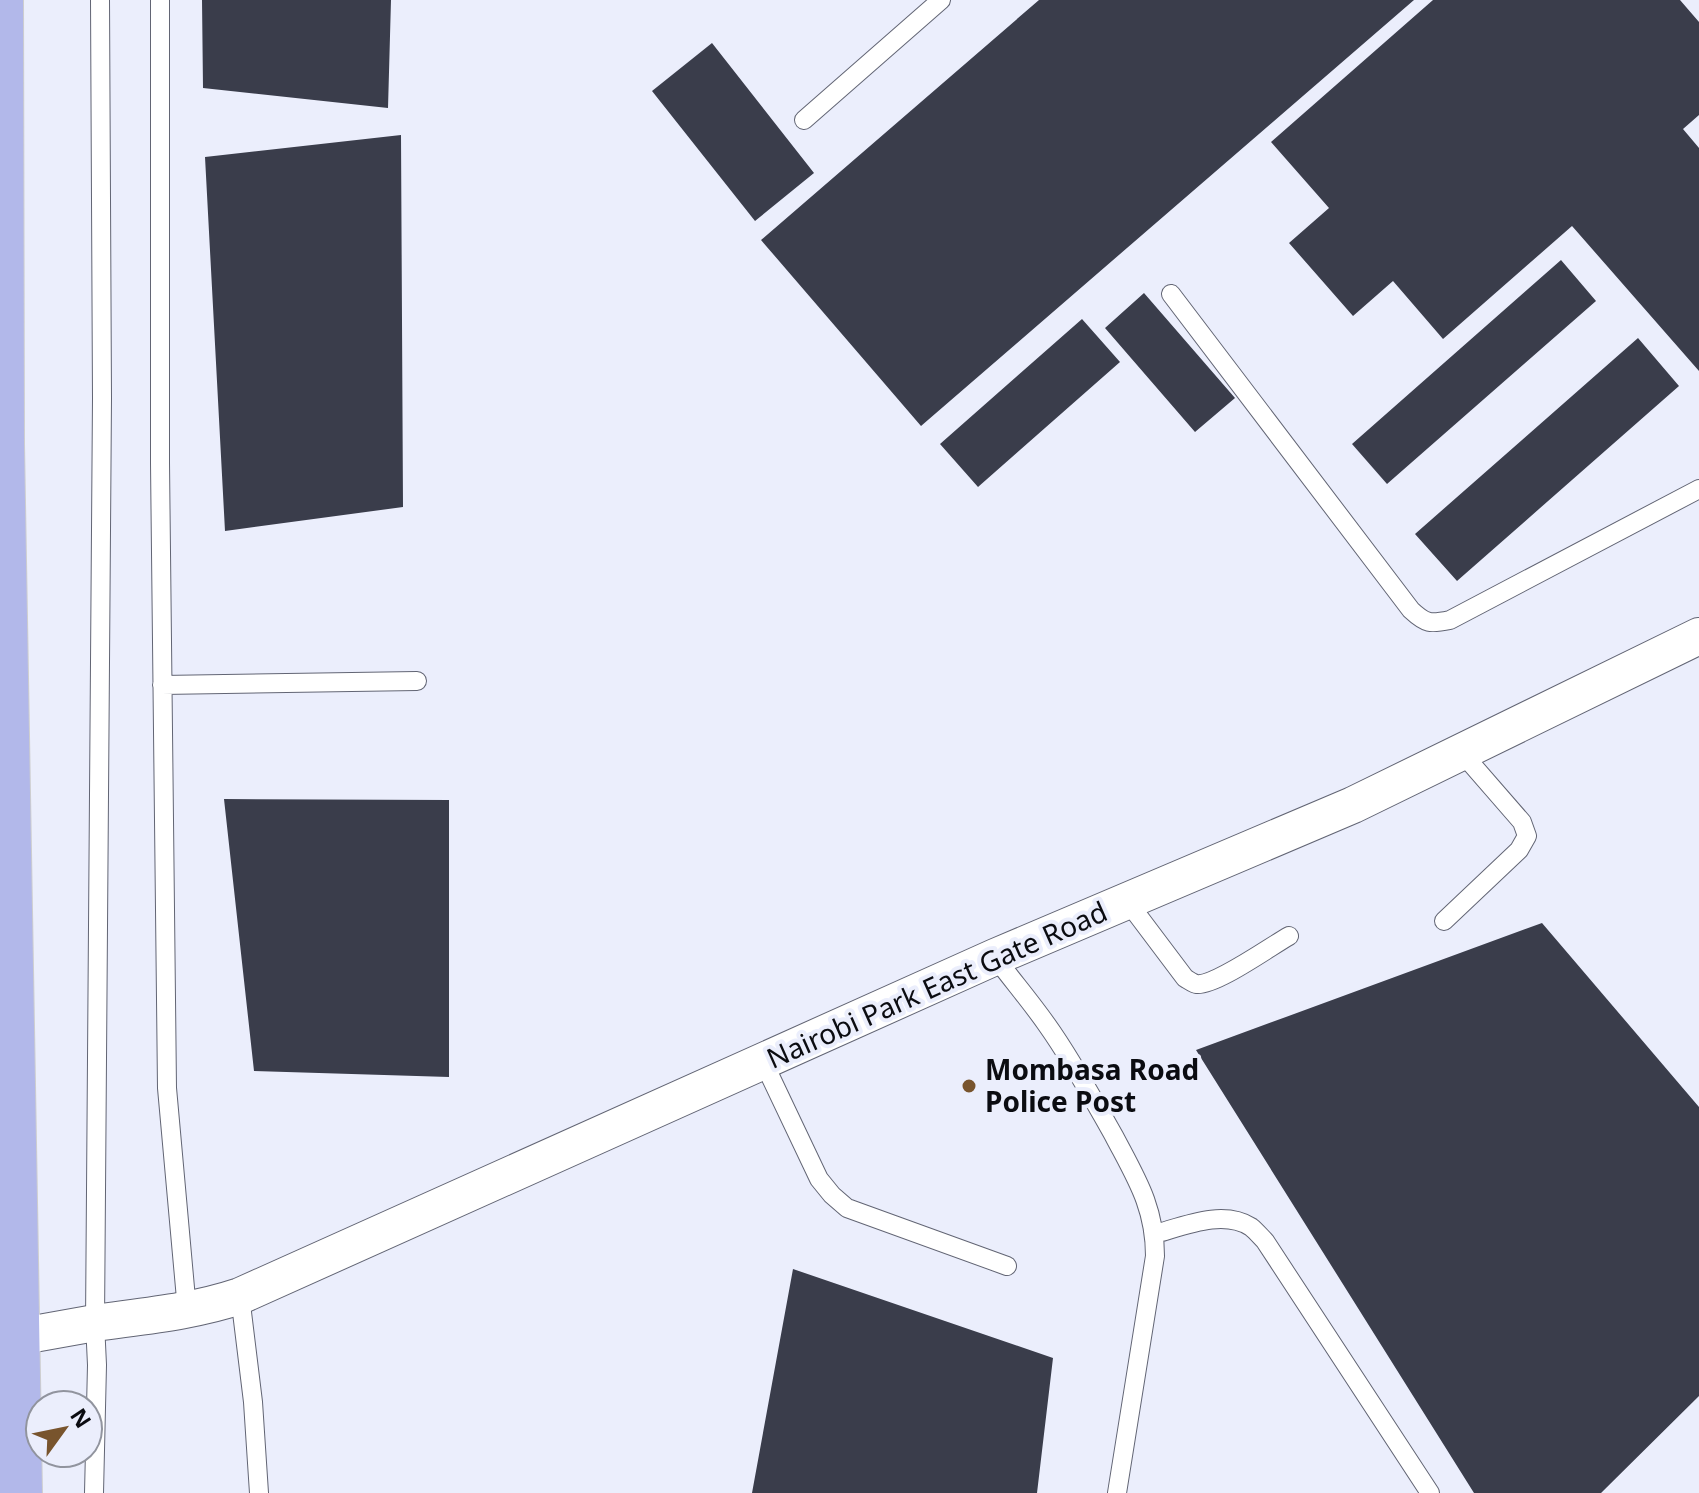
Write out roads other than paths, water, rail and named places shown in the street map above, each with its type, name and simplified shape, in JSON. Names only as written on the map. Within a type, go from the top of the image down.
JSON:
[{"type":"main road","points":[[1,0],[2,444],[20,1493]]},
{"type":"street","name":"Nairobi Park East Gate Road","points":[[28,1335],[177,1312],[240,1296],[995,957],[1353,805],[1699,636]]},
{"type":"lane","points":[[94,1493],[102,414],[100,0]]},
{"type":"lane","points":[[160,0],[160,463],[167,1088],[177,1312]]},
{"type":"lane","points":[[804,120],[941,0]]},
{"type":"lane","points":[[1171,294],[1411,610],[1422,620],[1432,623],[1450,620],[1699,489]]},
{"type":"lane","points":[[162,685],[417,681]]},
{"type":"lane","points":[[1444,921],[1519,850],[1527,836],[1522,822],[1462,753]]},
{"type":"lane","points":[[1127,901],[1185,978],[1195,984],[1208,983],[1221,977],[1289,936]]},
{"type":"lane","points":[[995,957],[1049,1028],[1095,1101],[1145,1196],[1155,1234],[1155,1256],[1117,1493]]},
{"type":"lane","points":[[763,1061],[819,1179],[847,1208],[1007,1266]]},
{"type":"lane","points":[[1155,1234],[1206,1221],[1229,1219],[1250,1227],[1265,1241],[1430,1493]]},
{"type":"lane","points":[[240,1296],[253,1402],[259,1493]]},
{"type":"place","name":"Mombasa Road Police Post","points":[[969,1086]]}]
